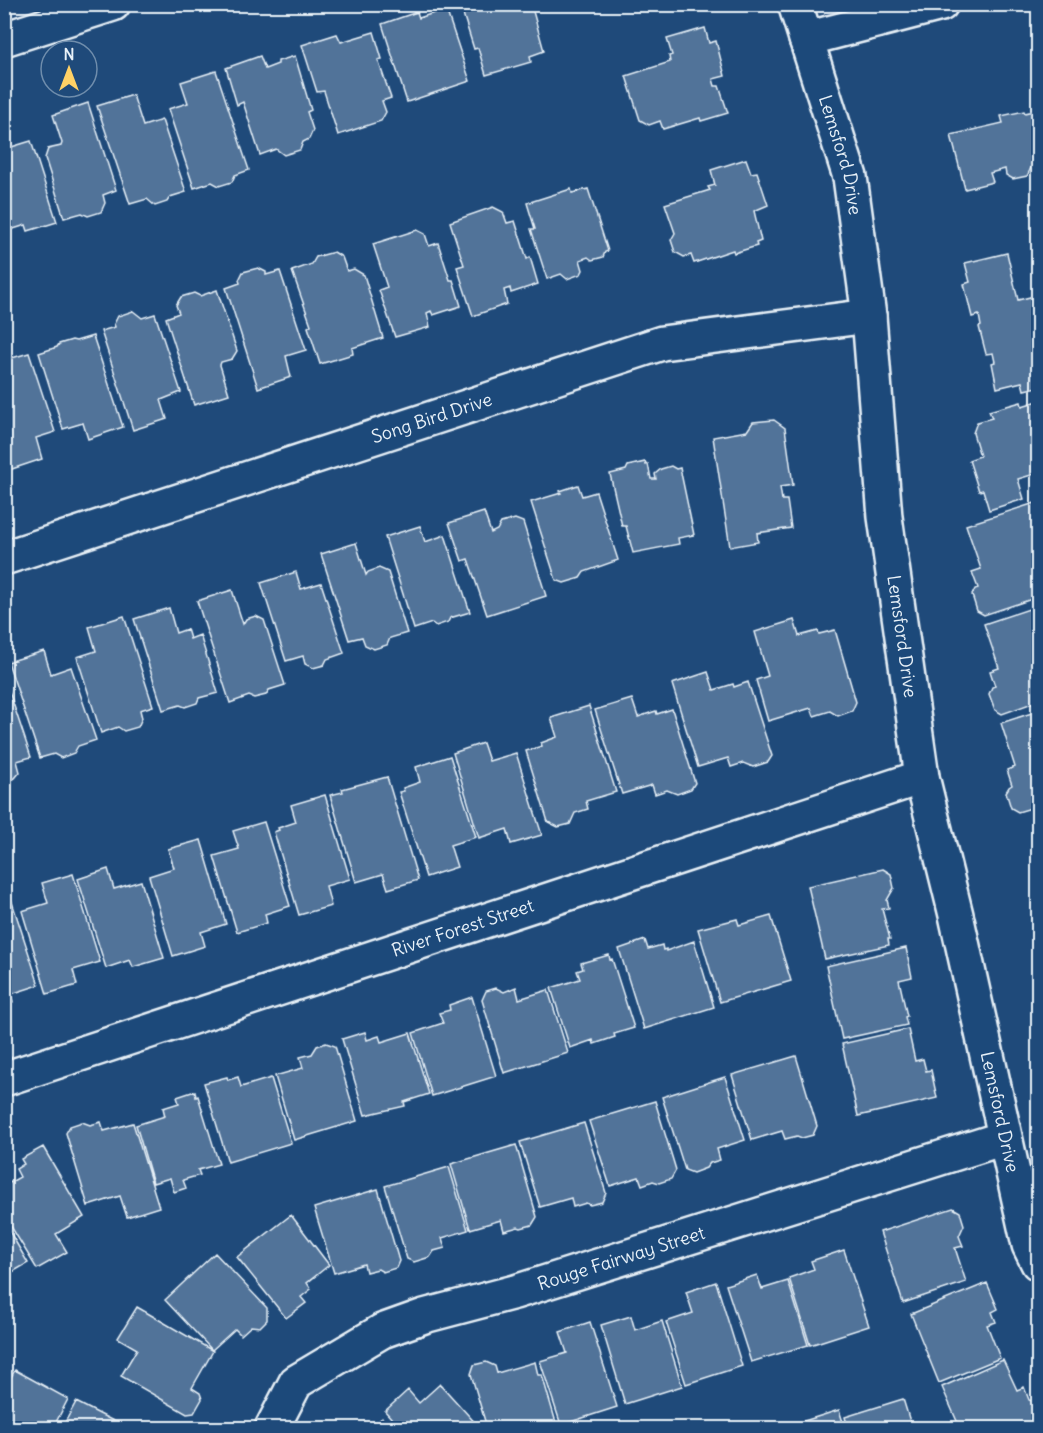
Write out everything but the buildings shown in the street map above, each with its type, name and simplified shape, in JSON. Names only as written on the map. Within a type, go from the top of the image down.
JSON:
[{"type":"street","points":[[4,39],[113,4]]},
{"type":"street","name":"Lemsford Drive","points":[[795,4],[850,177],[869,315],[885,517],[922,777],[956,915],[1029,1245],[1038,1263]]},
{"type":"street","points":[[806,39],[941,4]]},
{"type":"street","name":"Song Bird Drive","points":[[4,558],[662,343],[869,315]]},
{"type":"street","name":"River Forest Street","points":[[4,1079],[922,777]]},
{"type":"street","name":"Rouge Fairway Street","points":[[272,1428],[296,1382],[382,1331],[424,1316],[515,1292],[1004,1138]]}]
